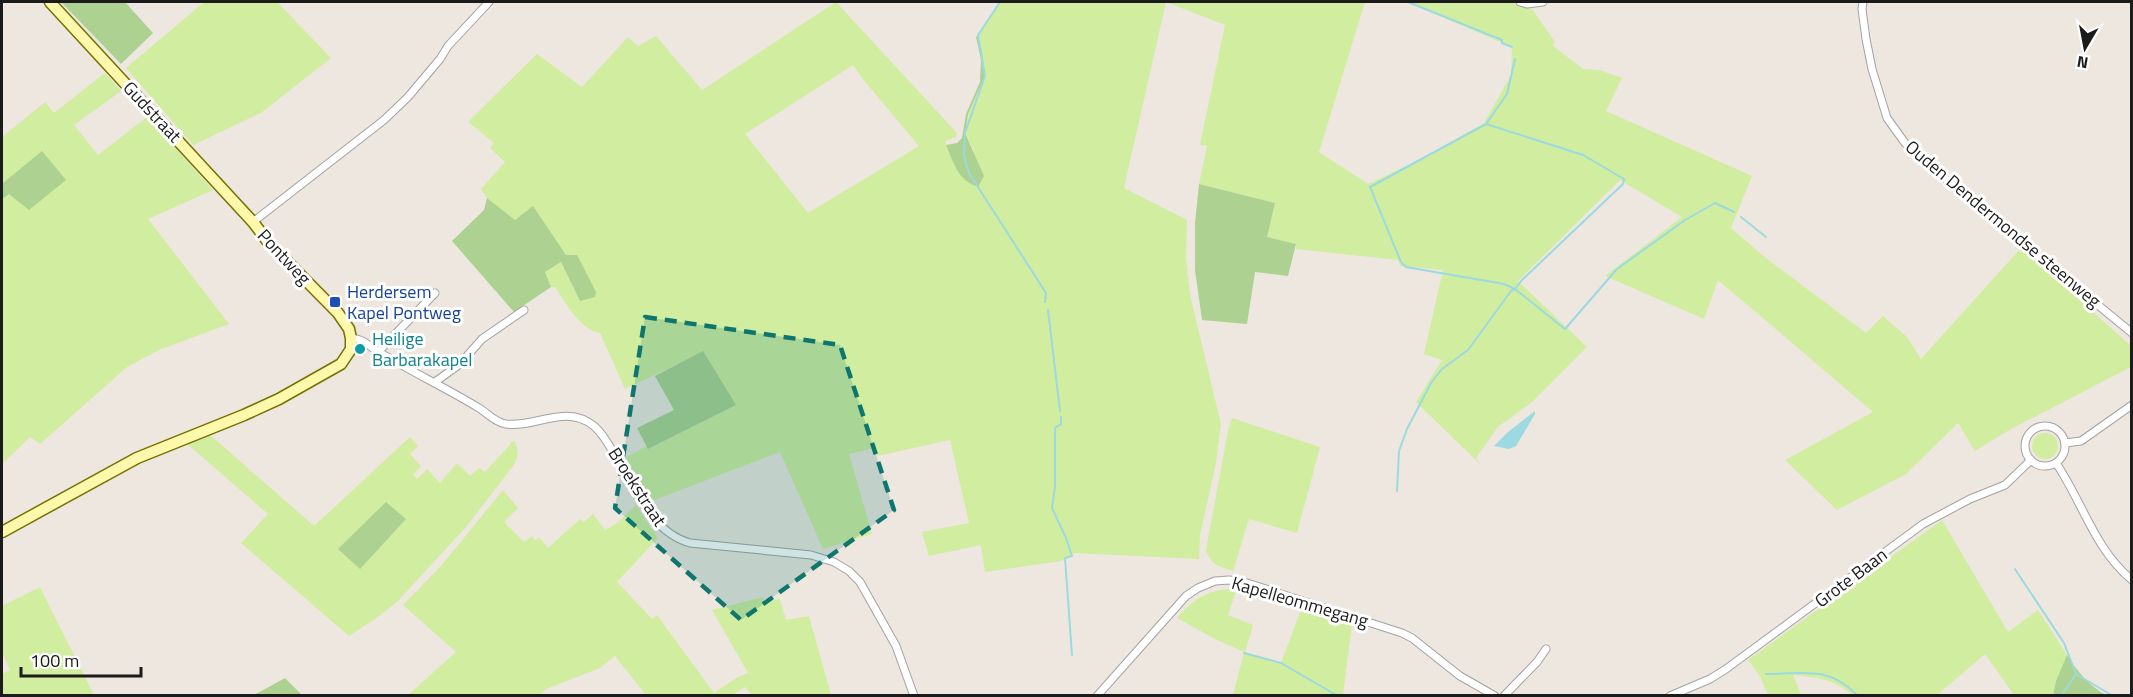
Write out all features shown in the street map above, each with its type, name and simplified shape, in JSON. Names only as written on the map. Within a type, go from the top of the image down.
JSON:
[{"type":"street","name":"Gudstraat","points":[[50,2],[253,222]]},
{"type":"street","name":"Pontweg","points":[[351,338],[349,329],[338,313],[268,242],[253,222],[384,120],[408,96],[440,59],[448,46],[489,2]]},
{"type":"street","points":[[1520,2],[1527,4],[1543,2]]},
{"type":"street","name":"Ouden Dendermondse steenweg","points":[[1863,2],[1866,39],[1878,88],[1887,118],[1905,143],[1958,190],[2132,333]]},
{"type":"street","points":[[378,352],[435,293]]},
{"type":"street","points":[[435,382],[460,364],[482,339],[524,310]]},
{"type":"street","points":[[2,532],[137,458],[279,399],[341,364],[351,349],[351,338]]},
{"type":"street","name":"Broekstraat","points":[[351,338],[363,339],[378,352],[435,382],[484,411],[499,423],[519,424],[565,415],[581,419],[594,426],[606,441],[656,523],[676,539],[690,543],[811,555],[834,562],[849,571],[860,582],[896,646],[914,696]]},
{"type":"street","points":[[2065,443],[2081,441],[2132,405]]},
{"type":"street","points":[[2049,427],[2055,429],[2065,443],[2064,452],[2056,463],[2045,466],[2031,460],[2026,451],[2026,444],[2031,433],[2036,429],[2049,427]]},
{"type":"street","name":"Grote Baan","points":[[1670,696],[1710,679],[1726,669],[1923,524],[1970,499],[2005,484],[2031,460]]},
{"type":"street","points":[[2056,463],[2102,546],[2122,573],[2132,580]]},
{"type":"street","name":"Kapelleommegang","points":[[1097,696],[1186,596],[1206,584],[1228,580],[1244,582],[1402,633],[1412,638],[1460,676],[1495,696]]},
{"type":"street","points":[[1504,696],[1546,649]]},
{"type":"highlighted area","points":[[645,317],[840,345],[894,510],[741,620],[615,508]]},
{"type":"green space","points":[[125,2],[153,33],[121,64],[62,3]]},
{"type":"green space","points":[[204,2],[277,2],[331,58],[261,113],[193,145],[126,68]]},
{"type":"green space","points":[[836,2],[957,133],[956,137],[945,141],[946,145],[974,151],[965,133],[968,114],[985,76],[978,35],[1000,2],[1166,2],[1124,188],[1187,220],[1186,258],[1190,295],[1221,424],[1216,463],[1200,535],[1199,559],[1074,553],[1061,561],[985,572],[981,545],[929,556],[922,532],[969,523],[950,440],[877,456],[875,448],[849,454],[872,534],[823,549],[780,452],[649,502],[623,459],[647,446],[649,449],[736,405],[703,352],[625,389],[600,333],[586,327],[555,287],[551,287],[545,272],[561,262],[580,301],[566,256],[534,208],[515,220],[487,198],[481,189],[505,162],[490,148],[494,143],[468,122],[537,54],[582,87],[628,37],[638,46],[656,36],[702,90]],"holes":[[[853,65],[919,146],[808,213],[745,134]]]},
{"type":"green space","points":[[1166,2],[1365,2],[1319,152],[1368,184],[1423,158],[1484,123],[1511,75],[1512,47],[1407,2],[1511,2],[1532,9],[1555,42],[1552,45],[1583,69],[1599,70],[1622,78],[1606,111],[1752,176],[1731,228],[1762,255],[1866,333],[1883,316],[1907,337],[1921,359],[2021,248],[2131,346],[2131,367],[2011,429],[1975,451],[1958,423],[1906,474],[1837,510],[1785,460],[1873,412],[1718,280],[1704,319],[1605,276],[1682,217],[1620,180],[1518,281],[1587,347],[1532,402],[1498,427],[1476,458],[1482,466],[1416,402],[1442,360],[1424,354],[1443,270],[1400,266],[1398,260],[1296,249],[1296,244],[1267,237],[1275,203],[1199,184],[1207,146],[1200,145],[1225,25]]},
{"type":"green space","points":[[978,35],[985,76],[968,114],[965,133],[984,176],[978,187],[961,176],[946,145],[957,143],[962,138],[966,114],[980,82],[981,60],[976,37]]},
{"type":"green space","points":[[105,73],[121,91],[74,125],[98,155],[147,117],[213,190],[148,219],[229,324],[159,350],[127,367],[40,444],[30,437],[2,464],[2,199],[9,193],[3,183],[2,185],[2,137],[45,102],[54,113]]},
{"type":"green space","points":[[42,151],[66,180],[29,210],[9,194],[2,199],[3,183]]},
{"type":"green space","points":[[1199,184],[1275,203],[1267,237],[1296,244],[1288,276],[1255,272],[1247,324],[1202,320],[1195,270],[1195,223]]},
{"type":"green space","points":[[487,198],[515,220],[533,206],[566,255],[577,255],[596,292],[595,297],[580,301],[561,262],[545,272],[551,287],[514,312],[452,241],[484,210]]},
{"type":"green space","points":[[703,351],[736,405],[648,449],[637,428],[674,410],[655,376]]},
{"type":"green space","points":[[1232,418],[1320,447],[1297,533],[1249,519],[1233,571],[1216,565],[1206,550]]},
{"type":"green space","points":[[2045,433],[2054,437],[2058,446],[2054,455],[2045,459],[2036,455],[2032,446],[2036,437]]},
{"type":"green space","points":[[209,434],[314,526],[410,437],[418,446],[410,454],[421,466],[413,475],[417,479],[427,469],[440,483],[457,463],[470,476],[479,468],[485,472],[514,440],[518,453],[513,466],[466,527],[397,602],[349,636],[241,543],[268,514],[186,443]]},
{"type":"green space","points":[[503,490],[518,508],[504,522],[524,542],[532,536],[535,541],[539,537],[548,548],[580,519],[584,522],[593,514],[605,530],[617,523],[636,505],[658,538],[617,582],[652,619],[657,615],[714,693],[748,673],[712,610],[763,597],[765,602],[780,599],[786,620],[809,616],[831,695],[752,695],[745,687],[735,695],[646,695],[615,656],[600,668],[546,689],[539,695],[408,695],[456,652],[403,605],[440,567]]},
{"type":"green space","points":[[386,502],[406,519],[360,569],[338,549]]},
{"type":"green space","points":[[1942,520],[2008,632],[2038,610],[2067,655],[2056,681],[2053,696],[2014,695],[1985,654],[1936,696],[1852,695],[1832,682],[1793,675],[1801,695],[1768,695],[1760,676],[1748,660]]},
{"type":"green space","points":[[40,587],[94,695],[2,695],[2,674],[10,670],[2,652],[2,606]]},
{"type":"green space","points":[[1237,588],[1228,615],[1253,625],[1245,652],[1281,663],[1302,607],[1352,624],[1343,695],[1233,695],[1244,652],[1177,618],[1197,599],[1218,590]]},
{"type":"green space","points":[[2067,655],[2084,678],[2106,695],[2053,695]]},
{"type":"green space","points":[[285,678],[302,695],[254,695]]},
{"type":"water","points":[[1535,411],[1516,446],[1509,449],[1494,446],[1508,432]]},
{"type":"waterway","points":[[1000,2],[978,35],[985,76],[965,133],[964,156],[969,173],[1046,293],[1045,302]]},
{"type":"waterway","points":[[1408,2],[1502,40],[1502,43],[1512,47]]},
{"type":"waterway","points":[[1397,491],[1399,451],[1407,429],[1431,383],[1442,369],[1468,350],[1511,291],[1623,184],[1624,179],[1583,155],[1486,124],[1507,94],[1515,59]]},
{"type":"waterway","points":[[1486,124],[1370,187],[1401,262],[1406,267],[1504,284],[1515,289],[1565,329],[1617,269],[1685,220],[1715,203],[1734,212]]},
{"type":"waterway","points":[[1741,217],[1766,237]]},
{"type":"waterway","points":[[1048,310],[1060,411]]},
{"type":"waterway","points":[[1061,417],[1061,424],[1055,428],[1055,486],[1052,508],[1072,556],[1065,558],[1072,655]]},
{"type":"waterway","points":[[2015,569],[2064,643],[2076,674],[2113,696]]},
{"type":"waterway","points":[[1244,653],[1281,663],[1338,696]]},
{"type":"waterway","points":[[1766,674],[1815,673],[1826,675],[1847,686],[1858,696]]},
{"type":"waterway","points":[[2061,696],[2076,674]]},
{"type":"place","name":"Herdersem Kapel Pontweg","points":[[335,302]]},
{"type":"place","name":"Heilige Barbarakapel","points":[[360,349]]}]
